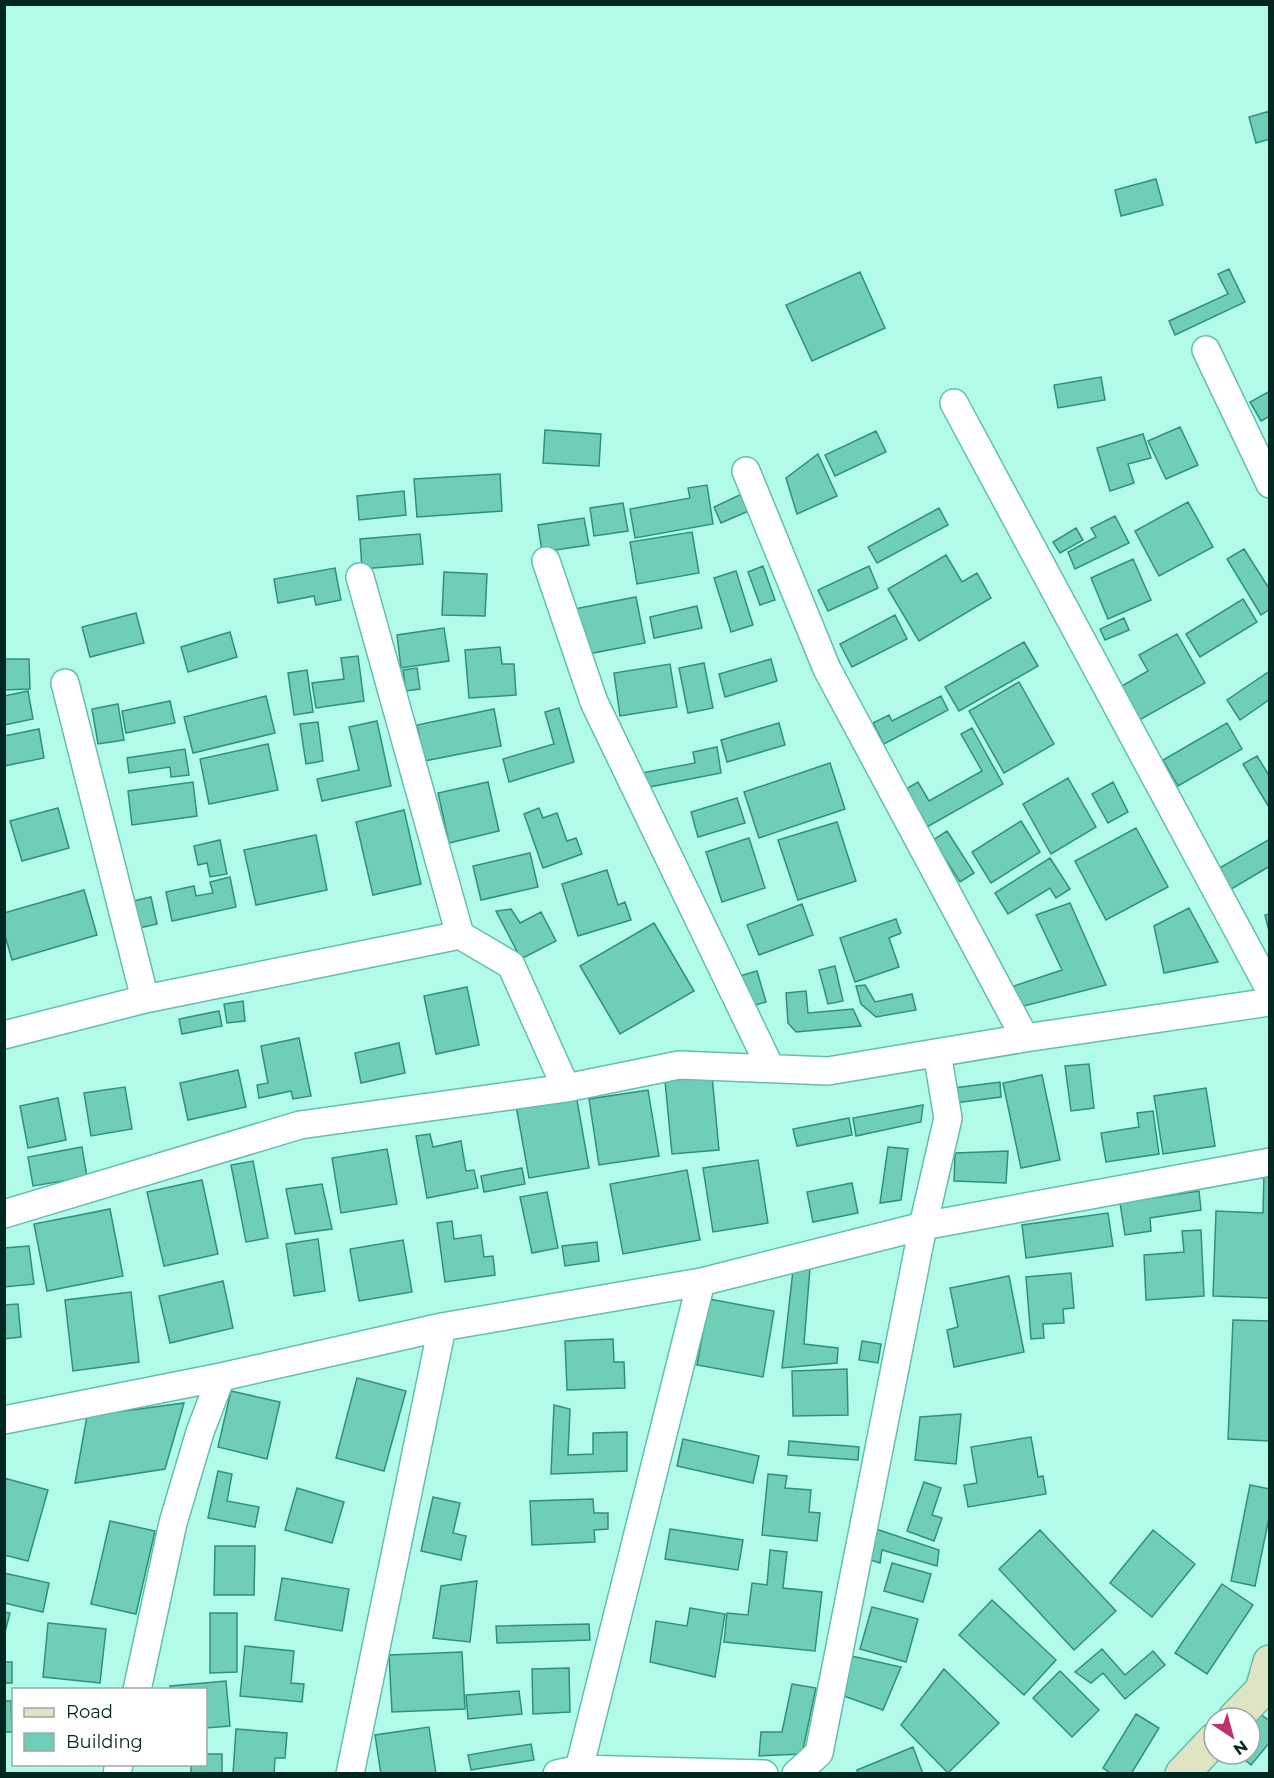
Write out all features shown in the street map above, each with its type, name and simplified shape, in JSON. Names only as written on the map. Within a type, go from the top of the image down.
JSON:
[{"type":"main road","points":[[1247,1706],[1262,1690],[1269,1662]]},
{"type":"main road","points":[[1182,1773],[1202,1752]]},
{"type":"street","points":[[1206,350],[1269,484]]},
{"type":"street","points":[[954,403],[1269,990]]},
{"type":"street","points":[[746,471],[827,669],[1025,1038]]},
{"type":"street","points":[[546,561],[594,702],[770,1067]]},
{"type":"street","points":[[360,577],[460,935]]},
{"type":"street","points":[[65,683],[145,999]]},
{"type":"street","points":[[7,1026],[460,935],[511,965],[566,1088]]},
{"type":"street","points":[[4,1214],[300,1125],[566,1088],[679,1065],[828,1071],[1025,1038],[1269,1002]]},
{"type":"street","points":[[796,1773],[819,1753],[922,1226],[948,1118],[937,1053]]},
{"type":"street","points":[[4,1420],[221,1377],[442,1327],[700,1282],[922,1226],[1269,1162]]},
{"type":"street","points":[[700,1282],[568,1771],[764,1773]]},
{"type":"street","points":[[350,1773],[442,1327]]},
{"type":"street","points":[[137,1688],[173,1523],[200,1432],[221,1377]]},
{"type":"building","points":[[1270,111],[1270,139],[1256,143],[1249,117]]},
{"type":"building","points":[[1156,179],[1163,205],[1121,216],[1115,190]]},
{"type":"building","points":[[1229,269],[1245,302],[1175,335],[1169,321],[1228,294],[1218,274]]},
{"type":"building","points":[[860,272],[885,328],[812,361],[786,305]]},
{"type":"building","points":[[1101,377],[1105,400],[1058,408],[1054,385]]},
{"type":"building","points":[[1270,391],[1270,416],[1261,421],[1250,402]]},
{"type":"building","points":[[1180,427],[1198,465],[1166,479],[1148,441]]},
{"type":"building","points":[[545,430],[601,434],[599,466],[543,463]]},
{"type":"building","points":[[876,431],[886,452],[835,476],[825,455]]},
{"type":"building","points":[[1143,434],[1151,458],[1128,464],[1134,483],[1110,491],[1097,448]]},
{"type":"building","points":[[818,454],[837,496],[797,514],[786,478]]},
{"type":"building","points":[[500,474],[502,511],[417,517],[414,479]]},
{"type":"building","points":[[707,485],[713,524],[635,538],[630,509],[690,498],[688,488]]},
{"type":"building","points":[[404,491],[406,515],[359,520],[357,496]]},
{"type":"building","points":[[746,492],[753,509],[721,523],[714,507]]},
{"type":"building","points":[[1188,502],[1213,547],[1159,576],[1135,531]]},
{"type":"building","points":[[623,503],[628,531],[594,536],[590,508]]},
{"type":"building","points":[[939,508],[948,525],[877,563],[868,547]]},
{"type":"building","points":[[1115,516],[1129,543],[1075,569],[1068,552],[1096,537],[1091,528]]},
{"type":"building","points":[[584,518],[589,545],[542,552],[538,525]]},
{"type":"building","points":[[1076,528],[1083,540],[1060,553],[1053,542]]},
{"type":"building","points":[[692,532],[699,573],[637,584],[630,542]]},
{"type":"building","points":[[420,534],[423,564],[362,569],[360,539]]},
{"type":"building","points":[[1244,549],[1270,590],[1270,609],[1261,615],[1227,559]]},
{"type":"building","points":[[946,555],[962,582],[977,573],[991,598],[919,641],[888,589]]},
{"type":"building","points":[[1133,559],[1151,600],[1108,619],[1091,578]]},
{"type":"building","points":[[763,566],[775,600],[760,605],[748,572]]},
{"type":"building","points":[[869,566],[878,588],[828,611],[818,590]]},
{"type":"building","points":[[335,568],[341,600],[316,605],[314,596],[278,603],[274,579]]},
{"type":"building","points":[[736,571],[753,625],[731,632],[714,578]]},
{"type":"building","points":[[444,572],[487,574],[485,616],[442,615]]},
{"type":"building","points":[[636,597],[645,643],[583,655],[574,609]]},
{"type":"building","points":[[1243,599],[1257,622],[1200,657],[1186,634]]},
{"type":"building","points":[[697,606],[702,628],[654,638],[650,617]]},
{"type":"building","points":[[136,613],[144,643],[90,657],[82,627]]},
{"type":"building","points":[[895,615],[907,639],[852,667],[840,644]]},
{"type":"building","points":[[1124,618],[1129,630],[1105,640],[1100,629]]},
{"type":"building","points":[[444,628],[449,661],[401,668],[397,635]]},
{"type":"building","points":[[230,632],[237,657],[188,672],[181,647]]},
{"type":"building","points":[[1177,634],[1205,683],[1134,723],[1115,690],[1148,671],[1139,655]]},
{"type":"building","points":[[1024,642],[1038,666],[959,711],[945,687]]},
{"type":"building","points":[[500,647],[502,664],[514,664],[516,695],[469,698],[465,650]]},
{"type":"building","points":[[358,656],[364,701],[316,708],[312,683],[344,679],[341,658]]},
{"type":"building","points":[[4,659],[29,659],[30,689],[4,690]]},
{"type":"building","points":[[771,659],[777,681],[725,697],[719,674]]},
{"type":"building","points":[[704,663],[713,708],[688,713],[679,668]]},
{"type":"building","points":[[670,664],[677,707],[620,716],[614,673]]},
{"type":"building","points":[[417,668],[420,689],[406,691],[403,670]]},
{"type":"building","points":[[307,670],[313,712],[294,715],[288,673]]},
{"type":"building","points":[[1270,671],[1270,699],[1240,720],[1227,700]]},
{"type":"building","points":[[1019,682],[1054,744],[1004,773],[969,711]]},
{"type":"building","points":[[28,691],[33,719],[4,725],[4,696]]},
{"type":"building","points":[[266,696],[275,733],[193,753],[184,717]]},
{"type":"building","points":[[941,696],[948,710],[884,744],[873,723],[889,715],[892,721]]},
{"type":"building","points":[[170,701],[175,723],[126,733],[122,711]]},
{"type":"building","points":[[118,704],[124,740],[98,744],[92,709]]},
{"type":"building","points":[[559,708],[574,762],[509,782],[503,759],[554,744],[545,712]]},
{"type":"building","points":[[494,709],[501,746],[424,761],[417,725]]},
{"type":"building","points":[[377,721],[391,786],[322,801],[317,779],[359,770],[349,727]]},
{"type":"building","points":[[318,722],[323,761],[306,764],[300,724]]},
{"type":"building","points":[[779,723],[785,745],[727,762],[721,740]]},
{"type":"building","points":[[1227,723],[1242,749],[1178,786],[1163,760]]},
{"type":"building","points":[[972,728],[1003,784],[927,827],[906,789],[918,782],[929,801],[982,771],[961,734]]},
{"type":"building","points":[[39,729],[44,758],[4,766],[4,736]]},
{"type":"building","points":[[268,744],[278,790],[209,804],[200,759]]},
{"type":"building","points":[[717,747],[721,773],[639,789],[636,774],[695,763],[693,752]]},
{"type":"building","points":[[185,749],[189,775],[171,777],[170,767],[129,773],[127,758]]},
{"type":"building","points":[[1257,756],[1270,777],[1270,809],[1243,764]]},
{"type":"building","points":[[830,763],[845,809],[759,838],[744,792]]},
{"type":"building","points":[[1068,778],[1096,827],[1051,854],[1023,804]]},
{"type":"building","points":[[193,782],[197,816],[132,825],[128,791]]},
{"type":"building","points":[[488,782],[499,831],[449,843],[438,793]]},
{"type":"building","points":[[1113,782],[1128,812],[1108,823],[1092,794]]},
{"type":"building","points":[[737,798],[745,823],[698,837],[691,812]]},
{"type":"building","points":[[58,808],[69,848],[22,861],[10,821]]},
{"type":"building","points":[[539,808],[543,818],[557,813],[567,841],[576,838],[582,854],[543,868],[524,814]]},
{"type":"building","points":[[404,810],[421,884],[373,895],[356,822]]},
{"type":"building","points":[[1021,821],[1040,852],[991,883],[972,852]]},
{"type":"building","points":[[837,822],[856,881],[798,900],[778,840]]},
{"type":"building","points":[[1136,828],[1168,887],[1106,920],[1075,861]]},
{"type":"building","points":[[947,831],[974,873],[960,882],[933,840]]},
{"type":"building","points":[[316,835],[327,890],[256,905],[244,850]]},
{"type":"building","points":[[749,838],[765,888],[722,902],[706,852]]},
{"type":"building","points":[[1270,839],[1270,866],[1228,891],[1216,870]]},
{"type":"building","points":[[220,840],[227,874],[210,877],[207,863],[198,865],[194,846]]},
{"type":"building","points":[[530,853],[538,887],[481,900],[473,866]]},
{"type":"building","points":[[1050,858],[1070,889],[1056,898],[1050,888],[1008,914],[995,893]]},
{"type":"building","points":[[607,870],[618,905],[625,902],[631,920],[578,936],[562,884]]},
{"type":"building","points":[[230,877],[236,907],[172,921],[166,892],[194,886],[196,896],[213,893],[210,882]]},
{"type":"building","points":[[84,890],[97,935],[12,960],[4,932],[4,913]]},
{"type":"building","points":[[151,897],[157,924],[139,928],[133,901]]},
{"type":"building","points":[[1070,903],[1106,985],[1016,1008],[1011,987],[1062,970],[1036,915]]},
{"type":"building","points":[[802,904],[813,935],[759,955],[747,925]]},
{"type":"building","points":[[1189,908],[1218,962],[1164,973],[1154,926]]},
{"type":"building","points":[[511,909],[520,923],[541,912],[556,941],[521,959],[496,911]]},
{"type":"building","points":[[1270,914],[1270,935],[1265,915]]},
{"type":"building","points":[[896,919],[901,933],[889,938],[899,967],[855,982],[840,938]]},
{"type":"building","points":[[654,923],[694,991],[620,1034],[580,966]]},
{"type":"building","points":[[835,966],[843,1001],[828,1004],[819,970]]},
{"type":"building","points":[[757,971],[766,1002],[742,1009],[733,978]]},
{"type":"building","points":[[865,985],[875,1002],[912,994],[916,1010],[876,1017],[861,1004],[856,986]]},
{"type":"building","points":[[467,987],[479,1045],[436,1054],[424,996]]},
{"type":"building","points":[[806,991],[808,1013],[853,1009],[861,1026],[796,1032],[788,1023],[786,993]]},
{"type":"building","points":[[243,1001],[245,1021],[227,1023],[224,1004]]},
{"type":"building","points":[[219,1011],[222,1026],[182,1034],[179,1019]]},
{"type":"building","points":[[299,1038],[311,1096],[293,1099],[291,1091],[259,1098],[257,1085],[268,1083],[261,1046]]},
{"type":"building","points":[[399,1043],[405,1073],[361,1083],[355,1053]]},
{"type":"building","points":[[1089,1064],[1094,1108],[1071,1111],[1065,1066]]},
{"type":"building","points":[[238,1070],[246,1107],[188,1120],[180,1083]]},
{"type":"building","points":[[1042,1075],[1060,1160],[1021,1168],[1003,1083]]},
{"type":"building","points":[[712,1076],[719,1150],[672,1154],[665,1081]]},
{"type":"building","points":[[1000,1082],[1001,1097],[955,1103],[954,1088]]},
{"type":"building","points":[[125,1087],[132,1129],[91,1136],[84,1093]]},
{"type":"building","points":[[1206,1088],[1215,1146],[1163,1154],[1154,1096]]},
{"type":"building","points":[[575,1089],[589,1168],[529,1178],[515,1100]]},
{"type":"building","points":[[648,1090],[659,1156],[599,1165],[589,1099]]},
{"type":"building","points":[[58,1098],[66,1140],[28,1148],[20,1106]]},
{"type":"building","points":[[923,1105],[921,1122],[856,1136],[853,1118]]},
{"type":"building","points":[[1153,1111],[1159,1154],[1106,1162],[1101,1133],[1139,1127],[1137,1113]]},
{"type":"building","points":[[849,1118],[852,1135],[797,1146],[793,1129]]},
{"type":"building","points":[[430,1134],[433,1147],[461,1141],[466,1171],[474,1170],[478,1188],[427,1198],[416,1136]]},
{"type":"building","points":[[82,1147],[87,1177],[33,1186],[28,1157]]},
{"type":"building","points":[[888,1147],[908,1149],[901,1200],[880,1203]]},
{"type":"building","points":[[387,1149],[397,1204],[341,1213],[332,1158]]},
{"type":"building","points":[[1008,1151],[1006,1183],[954,1181],[955,1153]]},
{"type":"building","points":[[758,1160],[768,1223],[713,1232],[703,1168]]},
{"type":"building","points":[[253,1161],[268,1238],[246,1242],[231,1165]]},
{"type":"building","points":[[522,1168],[525,1184],[484,1192],[481,1176]]},
{"type":"building","points":[[687,1170],[700,1240],[623,1254],[610,1184]]},
{"type":"building","points":[[1264,1171],[1270,1171],[1270,1298],[1213,1296],[1216,1211],[1263,1213]]},
{"type":"building","points":[[202,1180],[218,1254],[164,1266],[147,1192]]},
{"type":"building","points":[[852,1183],[858,1213],[813,1222],[807,1192]]},
{"type":"building","points":[[322,1184],[332,1229],[295,1234],[286,1189]]},
{"type":"building","points":[[1199,1191],[1201,1210],[1150,1218],[1151,1231],[1125,1235],[1120,1203]]},
{"type":"building","points":[[547,1192],[558,1248],[532,1253],[520,1197]]},
{"type":"building","points":[[110,1209],[123,1276],[47,1291],[34,1224]]},
{"type":"building","points":[[1108,1213],[1113,1246],[1026,1258],[1022,1225]]},
{"type":"building","points":[[452,1221],[454,1239],[481,1235],[484,1257],[493,1256],[495,1275],[445,1282],[437,1223]]},
{"type":"building","points":[[1201,1230],[1204,1296],[1146,1300],[1144,1255],[1184,1252],[1182,1231]]},
{"type":"building","points":[[318,1239],[325,1291],[294,1296],[286,1244]]},
{"type":"building","points":[[403,1240],[412,1292],[359,1301],[350,1249]]},
{"type":"building","points":[[597,1242],[599,1261],[565,1266],[562,1246]]},
{"type":"building","points":[[29,1246],[34,1284],[4,1287],[4,1248]]},
{"type":"building","points":[[810,1268],[804,1344],[838,1348],[837,1363],[782,1368],[793,1270]]},
{"type":"building","points":[[1071,1273],[1074,1308],[1063,1309],[1064,1323],[1043,1324],[1044,1338],[1031,1339],[1026,1277]]},
{"type":"building","points":[[1009,1276],[1024,1352],[954,1367],[947,1330],[958,1327],[950,1288]]},
{"type":"building","points":[[223,1281],[233,1328],[170,1343],[159,1296]]},
{"type":"building","points":[[131,1292],[139,1362],[73,1371],[65,1300]]},
{"type":"building","points":[[709,1299],[774,1311],[763,1377],[697,1365]]},
{"type":"building","points":[[18,1304],[21,1337],[4,1339],[4,1305]]},
{"type":"building","points":[[1233,1320],[1270,1321],[1270,1441],[1228,1439]]},
{"type":"building","points":[[613,1339],[614,1362],[624,1362],[625,1388],[567,1390],[565,1341]]},
{"type":"building","points":[[862,1341],[881,1344],[878,1363],[859,1360]]},
{"type":"building","points":[[847,1369],[848,1415],[793,1416],[792,1371]]},
{"type":"building","points":[[357,1378],[406,1391],[384,1471],[336,1458]]},
{"type":"building","points":[[231,1391],[280,1402],[267,1459],[218,1447]]},
{"type":"building","points":[[184,1403],[165,1469],[75,1483],[87,1416]]},
{"type":"building","points":[[554,1405],[570,1409],[568,1455],[593,1454],[593,1433],[627,1432],[627,1471],[551,1474]]},
{"type":"building","points":[[961,1414],[956,1464],[915,1460],[920,1417]]},
{"type":"building","points":[[1031,1437],[1038,1477],[1043,1476],[1046,1494],[968,1507],[964,1485],[977,1483],[971,1447]]},
{"type":"building","points":[[683,1439],[759,1456],[753,1483],[677,1466]]},
{"type":"building","points":[[789,1441],[859,1447],[858,1460],[788,1455]]},
{"type":"building","points":[[218,1471],[232,1474],[227,1501],[259,1507],[255,1527],[208,1518]]},
{"type":"building","points":[[768,1474],[787,1476],[785,1488],[811,1490],[809,1512],[820,1513],[817,1541],[762,1535]]},
{"type":"building","points":[[4,1478],[48,1490],[28,1561],[4,1555]]},
{"type":"building","points":[[924,1482],[941,1488],[932,1515],[942,1518],[934,1541],[907,1531]]},
{"type":"building","points":[[1250,1485],[1270,1489],[1270,1513],[1255,1586],[1231,1581]]},
{"type":"building","points":[[297,1488],[344,1502],[332,1543],[285,1530]]},
{"type":"building","points":[[433,1497],[460,1503],[453,1533],[466,1536],[461,1560],[421,1551]]},
{"type":"building","points":[[593,1499],[594,1513],[608,1513],[608,1529],[594,1530],[595,1542],[532,1545],[530,1501]]},
{"type":"building","points":[[110,1521],[155,1531],[136,1614],[91,1604]]},
{"type":"building","points":[[873,1528],[939,1550],[937,1566],[882,1550],[880,1563],[864,1558]]},
{"type":"building","points":[[670,1529],[743,1540],[738,1570],[665,1559]]},
{"type":"building","points":[[1040,1530],[1116,1611],[1074,1650],[999,1569]]},
{"type":"building","points":[[1153,1530],[1195,1564],[1152,1617],[1110,1583]]},
{"type":"building","points":[[215,1546],[255,1546],[254,1595],[214,1595]]},
{"type":"building","points":[[770,1550],[787,1552],[783,1588],[822,1592],[815,1651],[724,1642],[727,1613],[748,1615],[752,1583],[767,1585]]},
{"type":"building","points":[[892,1563],[931,1574],[923,1602],[884,1591]]},
{"type":"building","points":[[4,1573],[49,1583],[43,1612],[4,1603]]},
{"type":"building","points":[[282,1578],[349,1589],[342,1631],[275,1620]]},
{"type":"building","points":[[477,1581],[470,1642],[433,1638],[441,1586]]},
{"type":"building","points":[[1222,1584],[1253,1605],[1207,1674],[1175,1653]]},
{"type":"building","points":[[992,1600],[1056,1660],[1024,1695],[959,1635]]},
{"type":"building","points":[[872,1607],[918,1619],[906,1662],[860,1649]]},
{"type":"building","points":[[690,1608],[725,1614],[715,1677],[650,1662],[656,1621],[687,1626]]},
{"type":"building","points":[[4,1612],[10,1613],[4,1636]]},
{"type":"building","points":[[210,1613],[237,1613],[237,1672],[210,1673]]},
{"type":"building","points":[[48,1623],[106,1629],[100,1683],[43,1677]]},
{"type":"building","points":[[589,1624],[590,1640],[497,1643],[496,1626]]},
{"type":"building","points":[[245,1646],[294,1651],[291,1683],[304,1684],[302,1702],[240,1696]]},
{"type":"building","points":[[1102,1649],[1125,1675],[1153,1651],[1165,1665],[1125,1699],[1103,1673],[1091,1683],[1075,1672]]},
{"type":"building","points":[[462,1652],[465,1709],[392,1712],[389,1655]]},
{"type":"building","points":[[847,1655],[901,1667],[883,1710],[841,1695]]},
{"type":"building","points":[[4,1662],[12,1662],[12,1683],[4,1683]]},
{"type":"building","points":[[569,1668],[570,1712],[533,1714],[532,1669]]},
{"type":"building","points":[[944,1669],[999,1723],[948,1773],[901,1725]]},
{"type":"building","points":[[1060,1671],[1099,1710],[1072,1737],[1033,1698]]},
{"type":"building","points":[[226,1681],[230,1726],[207,1728],[207,1688],[170,1688],[170,1686]]},
{"type":"building","points":[[792,1684],[816,1688],[802,1754],[759,1756],[761,1732],[782,1732]]},
{"type":"building","points":[[519,1691],[522,1714],[468,1719],[466,1695]]},
{"type":"building","points":[[4,1701],[11,1701],[12,1732],[4,1732]]},
{"type":"building","points":[[1136,1714],[1159,1728],[1131,1774],[1112,1774],[1103,1768]]},
{"type":"building","points":[[1262,1715],[1270,1721],[1270,1742],[1262,1752]]},
{"type":"building","points":[[429,1727],[436,1774],[381,1774],[375,1735]]},
{"type":"building","points":[[236,1729],[287,1733],[285,1758],[275,1758],[274,1774],[233,1774]]},
{"type":"building","points":[[531,1744],[534,1760],[471,1770],[468,1755]]},
{"type":"building","points":[[913,1747],[923,1774],[858,1774],[857,1770]]},
{"type":"building","points":[[207,1754],[222,1754],[222,1774],[191,1774],[191,1766],[207,1766]]}]
